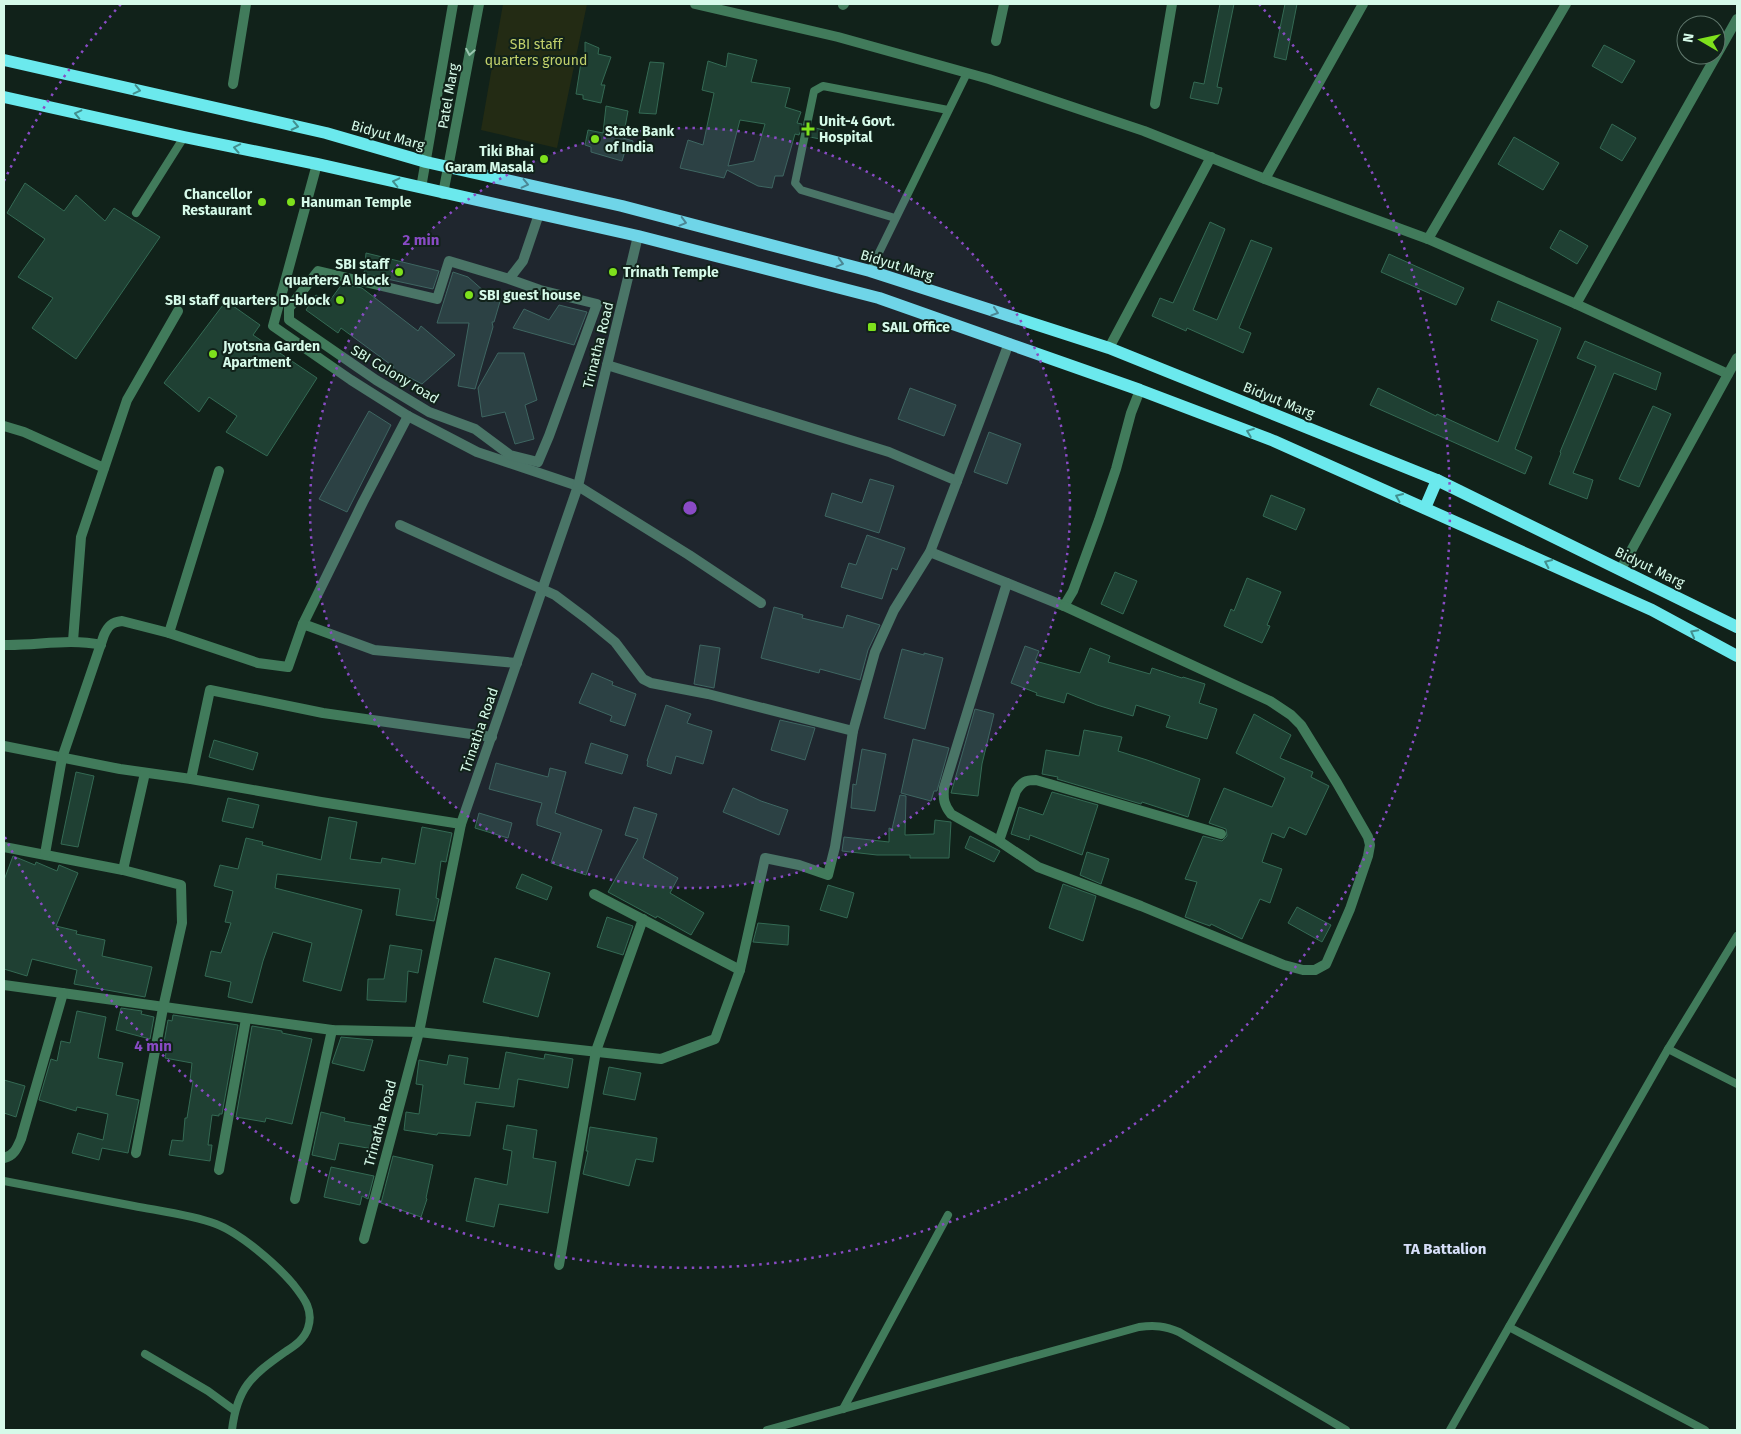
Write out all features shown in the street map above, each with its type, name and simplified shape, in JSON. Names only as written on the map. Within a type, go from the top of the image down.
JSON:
[{"type":"main road","name":"Bidyut Marg","points":[[4,60],[326,133],[426,162],[622,206],[870,271],[1109,348],[1437,480],[1737,628]]},
{"type":"main road","points":[[4,97],[317,164],[443,194],[638,236],[879,298],[1140,390],[1274,441],[1652,610],[1737,656]]},
{"type":"main road","points":[[1424,508],[1437,480]]},
{"type":"street","points":[[233,84],[243,4]]},
{"type":"street","name":"Patel Marg","points":[[426,162],[453,4]]},
{"type":"street","name":"Patel Marg","points":[[443,194],[479,4]]},
{"type":"street","points":[[695,4],[838,37],[989,79],[1144,131],[1265,179],[1428,239],[1728,374]]},
{"type":"street","points":[[996,41],[1004,4]]},
{"type":"street","points":[[1155,104],[1172,4]]},
{"type":"street","points":[[1265,179],[1363,4]]},
{"type":"street","points":[[1428,239],[1566,4]]},
{"type":"street","points":[[1576,304],[1737,19]]},
{"type":"street","points":[[1109,348],[1211,157]]},
{"type":"street","points":[[421,188],[426,162]]},
{"type":"street","points":[[317,164],[273,326],[351,380],[408,416],[477,452],[578,486],[689,554],[760,603]]},
{"type":"street","points":[[508,279],[523,261],[539,214]]},
{"type":"street","name":"Trinatha Road","points":[[364,1239],[418,1032],[461,824],[578,486],[638,236]]},
{"type":"street","name":"SBI Colony road","points":[[449,261],[508,279],[540,290],[597,304],[538,462],[510,455],[475,429],[429,412],[376,380],[290,320],[289,308],[318,271],[437,300],[449,261]]},
{"type":"street","points":[[73,641],[81,537],[127,400],[178,310]]},
{"type":"street","points":[[4,986],[332,1030],[418,1032],[661,1059],[716,1038],[740,970],[765,858],[799,865],[828,875],[835,847],[853,731],[875,652],[894,610],[930,552],[1009,343]]},
{"type":"street","points":[[1622,570],[1737,358]]},
{"type":"street","points":[[607,365],[889,452],[957,481]]},
{"type":"street","points":[[1064,606],[1073,591],[1099,520],[1140,390]]},
{"type":"street","points":[[44,854],[62,758],[107,627],[114,622],[122,621],[169,633],[258,663],[288,668],[303,624],[408,416]]},
{"type":"street","points":[[4,426],[24,432],[104,468]]},
{"type":"street","points":[[169,633],[219,471]]},
{"type":"street","points":[[400,525],[563,601],[615,642],[643,679],[651,683],[726,699],[853,731]]},
{"type":"street","points":[[930,552],[1007,583],[1064,606],[1270,701],[1291,715],[1301,725],[1332,774],[1368,837],[1370,845],[1350,909],[1326,964],[1315,970],[1304,970],[1284,965],[1141,906],[1038,867],[999,841],[951,814],[946,808],[943,799],[944,788],[1007,583]]},
{"type":"street","points":[[303,624],[374,650],[517,663]]},
{"type":"street","points":[[4,645],[34,645],[73,641],[101,645]]},
{"type":"street","points":[[192,779],[210,690],[323,713],[492,736]]},
{"type":"street","points":[[4,746],[145,773],[192,779],[461,824]]},
{"type":"street","points":[[123,870],[145,773]]},
{"type":"street","points":[[999,841],[1016,791],[1026,780],[1036,780],[1221,834]]},
{"type":"street","points":[[4,847],[123,870],[181,885],[182,924],[163,1008],[136,1153]]},
{"type":"street","points":[[594,894],[740,970]]},
{"type":"street","points":[[559,1265],[596,1051],[643,919]]},
{"type":"street","points":[[4,1158],[10,1157],[21,1139],[64,993]]},
{"type":"street","points":[[219,1170],[246,1019]]},
{"type":"street","points":[[294,1198],[332,1030]]},
{"type":"lane","points":[[870,271],[967,73]]},
{"type":"lane","points":[[896,218],[801,190],[794,183],[814,91],[823,86],[948,110]]},
{"type":"lane","points":[[136,213],[184,137]]},
{"type":"lane","points":[[1450,1430],[1668,1050],[1735,944],[1737,936]]},
{"type":"lane","points":[[1668,1050],[1737,1084]]},
{"type":"lane","points":[[4,1181],[168,1212],[216,1224],[234,1233],[285,1275],[307,1301],[309,1318],[307,1331],[300,1341],[261,1370],[245,1387],[234,1410],[232,1430]]},
{"type":"lane","points":[[843,1409],[948,1216]]},
{"type":"lane","points":[[767,1430],[1139,1327],[1156,1325],[1179,1332],[1346,1430]]},
{"type":"lane","points":[[1509,1327],[1705,1430]]},
{"type":"lane","points":[[145,1354],[208,1391],[234,1410]]},
{"type":"green space","name":"SBI staff quarters ground","points":[[503,4],[587,4],[557,148],[481,130]]},
{"type":"building","points":[[1220,4],[1234,4],[1217,87],[1222,88],[1218,104],[1190,98],[1194,82],[1204,84]]},
{"type":"building","points":[[1285,4],[1297,4],[1286,60],[1274,57]]},
{"type":"building","points":[[585,42],[599,48],[598,54],[611,57],[601,85],[605,85],[601,103],[583,99],[583,95],[576,94],[582,56],[585,57]]},
{"type":"building","points":[[1604,45],[1635,61],[1622,83],[1592,66]]},
{"type":"building","points":[[728,53],[757,60],[751,82],[790,88],[785,107],[801,112],[797,123],[802,124],[799,135],[795,134],[783,176],[775,176],[772,188],[758,186],[727,170],[724,178],[680,168],[688,140],[703,145],[714,93],[702,90],[708,61],[726,67]],"holes":[[[740,120],[765,124],[754,161],[728,166]]]},
{"type":"building","points":[[650,62],[664,63],[656,114],[639,113]]},
{"type":"building","points":[[606,106],[628,111],[623,138],[633,141],[630,152],[625,151],[622,161],[591,152],[591,147],[585,145],[588,130],[603,133]]},
{"type":"building","points":[[1612,124],[1636,138],[1622,161],[1600,148]]},
{"type":"building","points":[[812,127],[827,131],[825,140],[810,137]]},
{"type":"building","points":[[1514,137],[1559,163],[1543,190],[1498,164]]},
{"type":"building","points":[[25,183],[64,211],[76,195],[105,221],[114,208],[160,237],[76,359],[32,328],[53,298],[18,277],[45,239],[7,213]]},
{"type":"building","points":[[1210,222],[1225,229],[1193,310],[1217,320],[1251,240],[1272,248],[1239,328],[1251,333],[1243,353],[1187,328],[1186,331],[1152,316],[1160,298],[1173,303]]},
{"type":"building","points":[[1560,230],[1588,246],[1577,264],[1550,248]]},
{"type":"building","name":"SBI staff quarters A block","points":[[366,253],[439,271],[433,289],[364,274]]},
{"type":"building","points":[[1389,254],[1464,288],[1456,305],[1381,272]]},
{"type":"building","points":[[453,272],[468,277],[485,292],[501,298],[494,322],[492,322],[493,327],[475,389],[458,386],[469,323],[437,323]]},
{"type":"building","points":[[342,284],[362,288],[418,331],[421,326],[455,355],[422,384],[393,369],[394,367],[341,328],[338,333],[306,310],[316,295],[328,303]]},
{"type":"building","points":[[226,301],[260,325],[253,335],[317,378],[267,456],[226,432],[237,416],[209,397],[199,412],[164,383]]},
{"type":"building","points":[[1498,301],[1561,328],[1515,449],[1532,457],[1525,474],[1370,405],[1378,388],[1436,416],[1437,414],[1498,442],[1538,340],[1491,320]]},
{"type":"building","points":[[559,305],[587,312],[574,345],[513,328],[524,309],[549,320]]},
{"type":"building","points":[[1585,341],[1661,373],[1656,390],[1614,373],[1573,473],[1593,480],[1587,499],[1549,484],[1560,452],[1596,366],[1577,358]]},
{"type":"building","points":[[498,353],[524,353],[537,400],[525,405],[534,439],[515,444],[505,412],[482,417],[478,388]]},
{"type":"building","points":[[910,388],[956,405],[944,436],[898,419]]},
{"type":"building","points":[[1653,406],[1671,414],[1639,487],[1619,479]]},
{"type":"building","points":[[369,411],[391,425],[347,512],[319,499]]},
{"type":"building","points":[[989,432],[1021,444],[1007,484],[974,472]]},
{"type":"building","points":[[870,479],[894,486],[879,533],[825,516],[832,493],[862,503]]},
{"type":"building","points":[[1271,495],[1305,509],[1296,530],[1263,516]]},
{"type":"building","points":[[867,535],[905,548],[897,570],[892,568],[882,599],[841,587],[849,563],[856,565]]},
{"type":"building","points":[[1115,572],[1137,581],[1123,614],[1101,604]]},
{"type":"building","points":[[1247,578],[1281,592],[1267,625],[1270,626],[1262,643],[1224,626],[1231,609],[1234,611]]},
{"type":"building","points":[[774,607],[803,615],[802,618],[843,628],[847,615],[880,625],[868,650],[860,680],[820,669],[819,673],[761,658]]},
{"type":"building","points":[[700,645],[720,648],[714,688],[694,684]]},
{"type":"building","points":[[1025,646],[1039,651],[1035,661],[1080,673],[1090,648],[1110,656],[1108,662],[1150,674],[1152,668],[1205,684],[1199,703],[1217,709],[1207,739],[1166,727],[1170,716],[1136,705],[1133,716],[1067,693],[1064,703],[1036,695],[1037,693],[1011,683]]},
{"type":"building","points":[[902,649],[943,658],[925,729],[884,718]]},
{"type":"building","points":[[592,673],[613,682],[612,685],[636,694],[625,726],[610,721],[612,716],[579,703]]},
{"type":"building","points":[[666,705],[691,714],[687,723],[712,731],[703,764],[676,756],[671,774],[647,766]]},
{"type":"building","points":[[975,709],[994,714],[982,764],[978,796],[951,793]]},
{"type":"building","points":[[1254,714],[1291,735],[1280,758],[1313,772],[1311,777],[1329,786],[1306,835],[1289,827],[1284,838],[1272,833],[1262,862],[1282,869],[1270,903],[1260,899],[1242,939],[1211,924],[1210,926],[1185,917],[1197,882],[1185,879],[1203,836],[1222,841],[1227,836],[1226,829],[1209,823],[1224,788],[1272,807],[1285,778],[1236,753]]},
{"type":"building","points":[[780,720],[815,728],[805,760],[771,750]]},
{"type":"building","points":[[1084,730],[1122,737],[1118,751],[1200,779],[1188,817],[1142,802],[1141,804],[1057,779],[1058,777],[1042,774],[1046,750],[1079,756]]},
{"type":"building","points":[[913,739],[949,748],[937,791],[934,791],[931,801],[901,793]]},
{"type":"building","points":[[214,740],[258,753],[253,770],[209,757]]},
{"type":"building","points":[[591,743],[628,755],[622,774],[585,763]]},
{"type":"building","points":[[862,749],[886,754],[875,811],[851,808],[853,784],[856,785]]},
{"type":"building","points":[[496,763],[548,777],[550,768],[566,772],[555,813],[602,830],[586,875],[551,863],[561,833],[537,825],[542,803],[489,789]]},
{"type":"building","points":[[76,772],[94,776],[78,847],[61,844]]},
{"type":"building","points":[[733,788],[761,801],[788,810],[779,835],[723,812]]},
{"type":"building","points":[[1052,792],[1098,805],[1082,855],[1030,835],[1029,840],[1011,834],[1019,807],[1043,815]]},
{"type":"building","points":[[900,795],[906,796],[905,835],[934,834],[935,820],[951,822],[949,858],[910,858],[910,855],[877,855],[842,851],[844,837],[889,842],[889,828],[892,829]]},
{"type":"building","points":[[228,798],[259,805],[253,828],[222,821]]},
{"type":"building","points":[[634,807],[657,814],[643,858],[678,878],[670,893],[704,913],[691,935],[608,892],[638,839],[625,835]]},
{"type":"building","points":[[479,813],[512,823],[508,838],[475,828]]},
{"type":"building","points":[[329,817],[357,822],[350,859],[381,863],[382,858],[415,864],[422,827],[452,833],[446,862],[441,861],[436,898],[439,899],[434,921],[396,915],[400,889],[277,874],[275,888],[362,910],[341,991],[303,981],[312,943],[273,932],[252,1003],[228,997],[231,982],[205,976],[211,951],[221,953],[231,923],[225,922],[233,891],[214,886],[220,865],[238,869],[246,838],[263,842],[262,845],[321,860]]},
{"type":"building","points":[[970,836],[1000,851],[994,862],[965,848]]},
{"type":"building","points":[[1087,852],[1109,859],[1101,884],[1080,875]]},
{"type":"building","points":[[13,856],[35,865],[36,862],[57,871],[59,865],[78,873],[56,926],[77,931],[76,934],[105,940],[102,956],[152,967],[145,997],[74,984],[77,970],[32,959],[27,976],[4,969],[4,880]]},
{"type":"building","points":[[522,874],[552,887],[547,900],[516,888]]},
{"type":"building","points":[[1063,884],[1096,896],[1083,941],[1049,928]]},
{"type":"building","points":[[828,885],[854,893],[847,918],[820,910]]},
{"type":"building","points":[[1297,907],[1331,925],[1322,942],[1288,923]]},
{"type":"building","points":[[607,917],[633,926],[623,955],[597,947]]},
{"type":"building","points":[[758,923],[789,926],[788,945],[753,942]]},
{"type":"building","points":[[390,945],[422,950],[418,973],[408,971],[406,1002],[367,1000],[368,979],[384,979]]},
{"type":"building","points":[[495,958],[550,973],[538,1017],[483,1002]]},
{"type":"building","points":[[121,1008],[142,1011],[141,1014],[154,1017],[150,1039],[116,1030]]},
{"type":"building","points":[[77,1011],[106,1017],[98,1058],[123,1063],[116,1095],[139,1100],[128,1153],[102,1148],[99,1160],[72,1153],[78,1133],[103,1140],[108,1114],[77,1107],[76,1111],[39,1100],[51,1059],[57,1061],[61,1041],[70,1043]]},
{"type":"building","points":[[173,1015],[238,1025],[222,1114],[219,1114],[219,1116],[212,1115],[208,1145],[212,1145],[210,1161],[169,1155],[172,1140],[183,1141],[185,1118],[187,1118],[193,1081],[190,1081],[192,1063],[165,1058],[168,1042],[164,1042],[168,1020],[172,1021]]},
{"type":"building","points":[[252,1026],[312,1039],[292,1124],[266,1118],[265,1122],[236,1117]]},
{"type":"building","points":[[341,1037],[373,1040],[364,1071],[332,1063]]},
{"type":"building","points":[[506,1052],[544,1059],[545,1054],[573,1059],[568,1088],[518,1079],[514,1107],[476,1102],[470,1136],[438,1133],[437,1135],[404,1130],[406,1112],[419,1114],[423,1085],[416,1084],[419,1060],[447,1065],[449,1055],[468,1058],[464,1084],[499,1089]]},
{"type":"building","points":[[609,1067],[641,1073],[635,1100],[603,1094]]},
{"type":"building","points":[[4,1080],[25,1086],[16,1117],[4,1113]]},
{"type":"building","points":[[321,1112],[345,1118],[344,1121],[377,1127],[373,1149],[339,1143],[335,1160],[312,1155]]},
{"type":"building","points":[[507,1125],[537,1130],[533,1158],[556,1162],[548,1213],[499,1204],[494,1227],[466,1221],[475,1178],[507,1185],[512,1151],[503,1149]]},
{"type":"building","points":[[590,1127],[657,1138],[653,1162],[636,1159],[629,1186],[583,1174],[588,1151],[586,1151]]},
{"type":"building","points":[[393,1156],[433,1165],[427,1199],[421,1217],[381,1203]]},
{"type":"building","points":[[331,1167],[374,1176],[368,1199],[362,1196],[360,1205],[324,1197]]},
{"type":"place","name":"Unit-4 Govt. Hospital","points":[[808,129]]},
{"type":"place","name":"State Bank of India","points":[[595,139]]},
{"type":"place","name":"Tiki Bhai Garam Masala","points":[[544,159]]},
{"type":"place","name":"Chancellor Restaurant","points":[[262,202]]},
{"type":"place","name":"Hanuman Temple","points":[[291,202]]},
{"type":"place","name":"SBI staff quarters A block","points":[[399,272]]},
{"type":"place","name":"Trinath Temple","points":[[613,272]]},
{"type":"place","name":"SBI guest house","points":[[469,295]]},
{"type":"place","name":"SBI staff quarters D-block","points":[[340,300]]},
{"type":"place","name":"SAIL Office","points":[[872,327]]},
{"type":"place","name":"Jyotsna Garden Apartment","points":[[213,354]]},
{"type":"district","name":"TA Battalion","points":[[1445,1249]]}]
